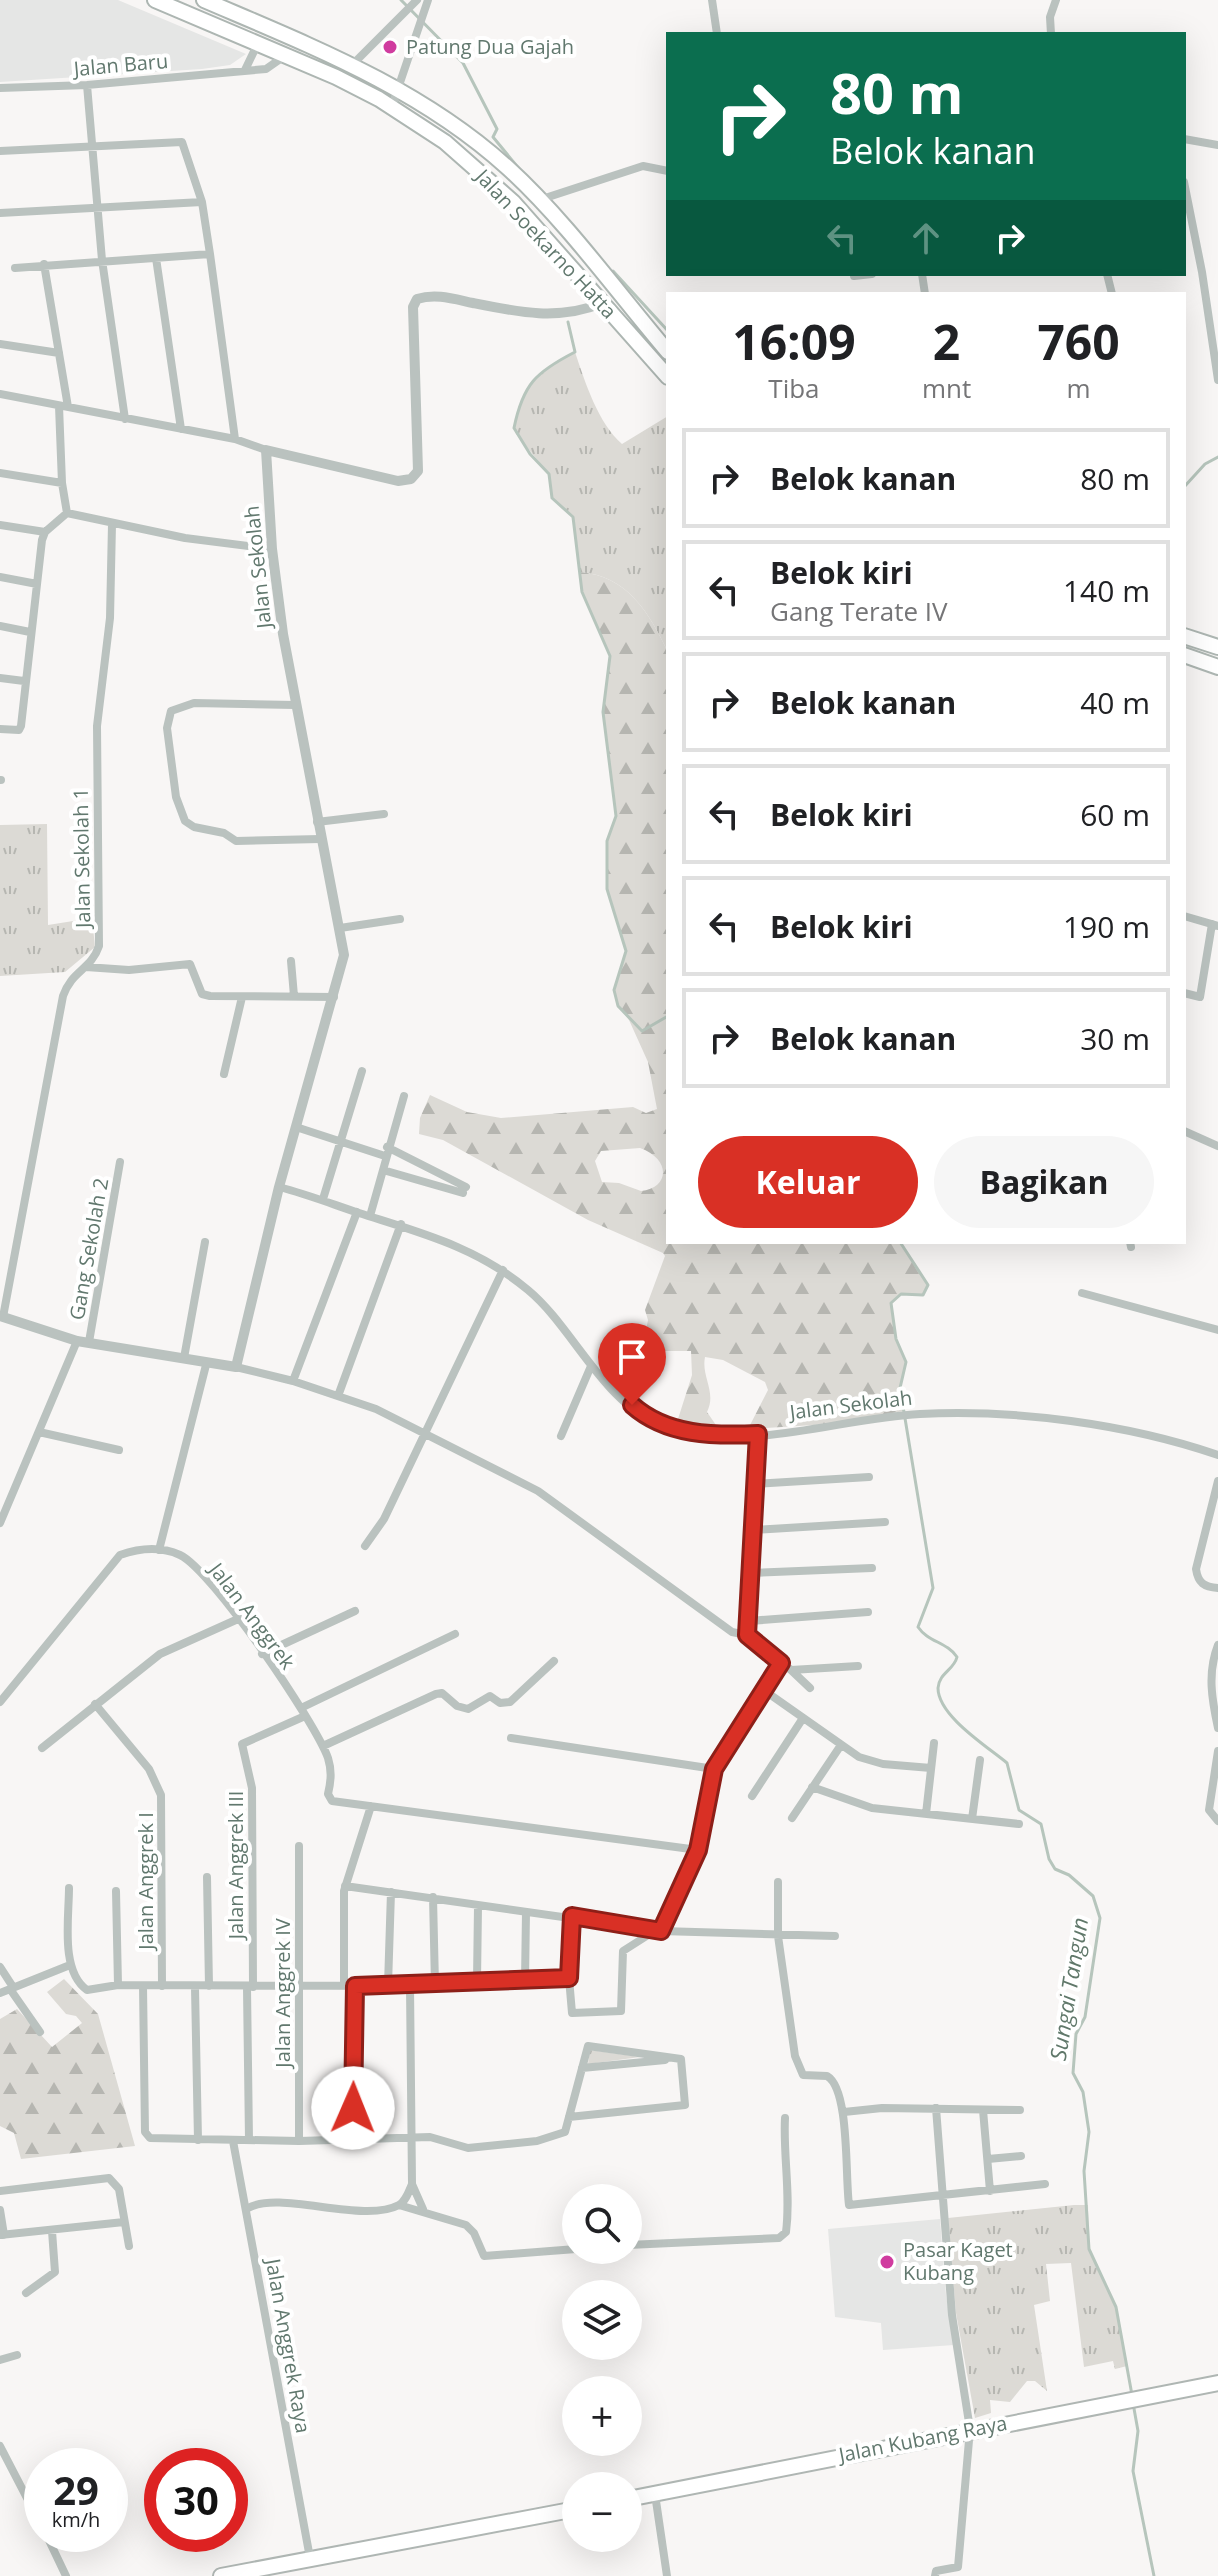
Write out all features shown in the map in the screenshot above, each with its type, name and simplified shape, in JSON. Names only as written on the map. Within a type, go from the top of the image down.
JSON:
[{"type":"main road","name":"Jalan Soekarno Hatta","points":[[155,0],[335,77],[416,121],[491,181],[584,280],[666,375]]},
{"type":"main road","name":"Jalan Soekarno Hatta","points":[[204,0],[353,64],[399,90],[480,145],[538,200],[666,350]]},
{"type":"main road","points":[[335,77],[339,67],[336,56]]},
{"type":"main road","points":[[416,121],[412,105],[424,106]]},
{"type":"main road","points":[[584,280],[599,270]]},
{"type":"main road","points":[[1186,637],[1218,647]]},
{"type":"main road","points":[[1186,656],[1218,667]]},
{"type":"main road","name":"Jalan Kubang Raya","points":[[642,2496],[970,2429],[1218,2383]]},
{"type":"main road","points":[[221,2576],[562,2512]]},
{"type":"street","points":[[392,106],[427,11],[428,0]]},
{"type":"street","points":[[712,0],[717,32]]},
{"type":"street","points":[[1051,32],[1050,17],[1056,0]]},
{"type":"street","points":[[335,77],[353,64],[415,2]]},
{"type":"street","points":[[245,70],[258,43]]},
{"type":"street","name":"Jalan Baru","points":[[0,88],[87,85],[266,69],[286,55]]},
{"type":"street","points":[[87,85],[102,260],[125,419]]},
{"type":"street","points":[[1186,139],[1218,145]]},
{"type":"street","points":[[0,151],[182,142],[202,202],[235,439]]},
{"type":"street","points":[[538,200],[643,166],[666,171]]},
{"type":"street","points":[[1186,192],[1218,380]]},
{"type":"street","points":[[0,213],[202,202]]},
{"type":"street","points":[[15,268],[210,254]]},
{"type":"street","points":[[156,258],[181,429]]},
{"type":"street","points":[[44,264],[59,353],[63,407],[62,483],[67,513]]},
{"type":"street","points":[[0,394],[235,439],[266,450],[398,481],[411,479],[418,471],[413,307],[417,299],[443,297],[551,315],[585,310],[602,303]]},
{"type":"street","points":[[0,344],[59,353]]},
{"type":"street","name":"Jalan Sekolah","points":[[236,1367],[279,1187],[344,955],[295,705],[272,549],[266,450]]},
{"type":"street","points":[[0,473],[62,483]]},
{"type":"street","points":[[67,513],[112,524],[272,549]]},
{"type":"street","points":[[0,729],[21,728],[30,632],[45,532],[67,513]]},
{"type":"street","name":"Jalan Sekolah 1","points":[[1,1316],[63,996],[69,978],[86,967],[99,946],[97,726],[110,618],[112,524]]},
{"type":"street","points":[[0,525],[45,532]]},
{"type":"street","points":[[0,577],[37,584]]},
{"type":"street","points":[[0,626],[30,632]]},
{"type":"street","points":[[0,678],[24,681]]},
{"type":"street","points":[[295,705],[194,703],[171,711],[167,728],[176,797],[185,821],[194,827],[224,833],[236,841],[320,839]]},
{"type":"street","points":[[317,822],[384,814]]},
{"type":"street","points":[[1186,917],[1215,925],[1200,997],[1186,994]]},
{"type":"street","points":[[340,928],[400,919]]},
{"type":"street","points":[[291,961],[294,996]]},
{"type":"street","points":[[86,967],[129,970],[190,964],[202,994],[334,997]]},
{"type":"street","points":[[224,1074],[242,997]]},
{"type":"street","points":[[323,1199],[362,1071]]},
{"type":"street","points":[[370,1216],[404,1096]]},
{"type":"street","points":[[296,1127],[341,1142],[386,1152],[465,1190],[383,1170]]},
{"type":"street","points":[[1186,1132],[1218,1146]]},
{"type":"street","name":"Gang Sekolah 2","points":[[89,1342],[120,1162]]},
{"type":"street","name":"Jalan Sekolah","points":[[279,1187],[401,1224],[478,1253],[531,1292],[591,1366],[644,1416],[662,1426],[721,1436],[920,1414],[1020,1417],[1134,1431],[1218,1455]]},
{"type":"street","points":[[293,1381],[357,1212]]},
{"type":"street","points":[[338,1396],[401,1224]]},
{"type":"street","points":[[184,1358],[205,1242]]},
{"type":"street","points":[[365,1546],[384,1519],[503,1270]]},
{"type":"street","points":[[1082,1293],[1218,1330]]},
{"type":"street","points":[[1,1316],[77,1341],[184,1358],[206,1365],[236,1367],[293,1381],[376,1409],[538,1491],[732,1632],[747,1635],[810,1688]]},
{"type":"street","points":[[0,1523],[77,1341]]},
{"type":"street","points":[[0,1702],[120,1555],[139,1548],[159,1550],[206,1365]]},
{"type":"street","points":[[561,1436],[591,1366]]},
{"type":"street","points":[[39,1432],[119,1450]]},
{"type":"street","points":[[747,1635],[758,1434]]},
{"type":"street","points":[[755,1484],[869,1477]]},
{"type":"street","points":[[1218,1481],[1196,1569],[1197,1579],[1204,1586],[1218,1588]]},
{"type":"street","points":[[752,1530],[885,1522]]},
{"type":"street","name":"Jalan Anggrek","points":[[159,1550],[179,1554],[192,1562],[238,1619],[303,1712],[323,1746],[332,1772],[329,1798],[371,1806]]},
{"type":"street","points":[[749,1573],[872,1568]]},
{"type":"street","points":[[262,1654],[355,1611]]},
{"type":"street","points":[[749,1621],[868,1612]]},
{"type":"street","points":[[42,1748],[160,1654],[238,1619]]},
{"type":"street","points":[[303,1712],[455,1634]]},
{"type":"street","points":[[1218,1645],[1211,1669],[1211,1693],[1218,1728]]},
{"type":"street","points":[[323,1746],[436,1694],[442,1693],[457,1706],[468,1709],[490,1696],[500,1703],[510,1702],[554,1661]]},
{"type":"street","points":[[572,1916],[569,2008],[572,2013],[584,2014],[621,2011],[623,1951],[658,1931],[698,1850],[714,1769],[781,1663]]},
{"type":"street","points":[[791,1670],[858,1666]]},
{"type":"street","points":[[765,1691],[859,1757],[883,1764],[931,1768]]},
{"type":"street","name":"Jalan Anggrek I","points":[[95,1704],[155,1777],[162,1821],[162,1986]]},
{"type":"street","name":"Jalan Anggrek III","points":[[249,2140],[252,1788],[242,1744],[303,1712]]},
{"type":"street","points":[[752,1796],[803,1718]]},
{"type":"street","points":[[511,1738],[714,1769]]},
{"type":"street","points":[[926,1814],[934,1743]]},
{"type":"street","points":[[792,1818],[841,1745]]},
{"type":"street","points":[[1218,1751],[1209,1810],[1218,1821]]},
{"type":"street","points":[[972,1819],[980,1760]]},
{"type":"street","points":[[812,1787],[872,1808],[1019,1824]]},
{"type":"street","points":[[344,1986],[345,1886],[371,1806],[698,1850]]},
{"type":"street","name":"Jalan Anggrek IV","points":[[299,1846],[299,2141]]},
{"type":"street","points":[[207,1877],[209,1986]]},
{"type":"street","points":[[778,1882],[778,1936],[798,2067],[803,2075],[833,2079],[844,2112],[849,2205],[1045,2184]]},
{"type":"street","points":[[345,1886],[478,1906],[572,1916],[658,1931],[835,1936]]},
{"type":"street","points":[[69,1888],[70,1965],[84,1989],[118,1985],[195,1988],[410,1986],[569,1978]]},
{"type":"street","points":[[116,1891],[118,1985]]},
{"type":"street","points":[[388,1985],[391,1892]]},
{"type":"street","points":[[433,1897],[435,1985]]},
{"type":"street","points":[[477,1981],[478,1906]]},
{"type":"street","points":[[525,1981],[526,1912]]},
{"type":"street","points":[[0,1993],[70,1965]]},
{"type":"street","points":[[0,1967],[40,2032]]},
{"type":"street","points":[[143,1986],[147,2137],[233,2141],[410,2137],[443,2139],[456,2147],[468,2148],[537,2141],[559,2137],[565,2132],[588,2046],[681,2059]]},
{"type":"street","points":[[352,2139],[355,1986]]},
{"type":"street","points":[[410,1986],[412,2184],[423,2209]]},
{"type":"street","points":[[195,1988],[198,2140]]},
{"type":"street","points":[[569,2117],[685,2105],[681,2059]]},
{"type":"street","points":[[582,2068],[681,2059]]},
{"type":"street","points":[[844,2112],[936,2108],[1020,2110]]},
{"type":"street","points":[[935,2576],[936,2571],[958,2567],[970,2429],[952,2315],[936,2108]]},
{"type":"street","points":[[983,2110],[990,2191]]},
{"type":"street","points":[[642,2244],[779,2238],[786,2232],[788,2198],[782,2152],[785,2118]]},
{"type":"street","name":"Jalan Anggrek Raya","points":[[233,2141],[248,2208],[310,2558]]},
{"type":"street","points":[[988,2159],[1021,2156]]},
{"type":"street","points":[[0,2191],[109,2178],[119,2189],[129,2246]]},
{"type":"street","points":[[399,2205],[412,2184]]},
{"type":"street","points":[[248,2208],[269,2201],[327,2208],[379,2209],[399,2205],[423,2209],[466,2225],[474,2233],[484,2256],[562,2250]]},
{"type":"street","points":[[0,2210],[2,2235],[124,2222]]},
{"type":"street","points":[[26,2293],[55,2272],[52,2231]]},
{"type":"street","points":[[0,2360],[17,2355]]},
{"type":"street","points":[[0,2446],[24,2492]]},
{"type":"street","points":[[655,2494],[667,2576]]},
{"type":"street","points":[[55,2552],[66,2576]]},
{"type":"shaded area","points":[[0,0],[118,0],[246,54],[230,65],[202,69],[0,82]]},
{"type":"shaded area","name":"Pasar Kaget Kubang","points":[[940,2219],[946,2295],[954,2345],[883,2350],[881,2323],[835,2317],[828,2229]]},
{"type":"green space","points":[[575,352],[599,414],[622,444],[666,417],[666,648],[644,611],[624,589],[597,575],[580,572],[573,517],[552,498],[549,474],[516,434],[515,425],[523,398],[533,381]]},
{"type":"green space","points":[[580,572],[597,575],[624,589],[644,611],[666,648],[666,1244],[901,1244],[928,1285],[923,1295],[901,1294],[891,1303],[896,1339],[906,1362],[900,1388],[904,1411],[830,1424],[748,1429],[768,1390],[765,1382],[723,1360],[705,1357],[710,1391],[707,1412],[718,1428],[684,1424],[678,1419],[692,1375],[691,1351],[642,1351],[648,1320],[645,1310],[665,1256],[663,1253],[588,1220],[443,1140],[419,1134],[420,1118],[430,1095],[467,1112],[501,1118],[633,1107],[646,1113],[657,1109],[648,1062],[629,1020],[618,1006],[614,990],[626,951],[607,889],[607,841],[616,816],[603,712],[610,656],[582,592]],"holes":[[[640,1148],[662,1166],[661,1180],[650,1189],[641,1191],[619,1183],[602,1182],[595,1161],[601,1151]]]},
{"type":"green space","points":[[47,824],[48,925],[92,918],[95,947],[65,972],[0,976],[0,825]]},
{"type":"green space","points":[[64,1979],[98,2014],[135,2146],[21,2159],[14,2133],[0,2126],[0,2019],[17,2009],[52,2047],[82,2023],[76,2016],[66,2014],[47,1992]]},
{"type":"green space","points":[[590,2050],[640,2057],[588,2064]]},
{"type":"green space","points":[[1088,2205],[1089,2249],[1116,2307],[1127,2366],[1115,2369],[1113,2361],[1084,2367],[1071,2263],[1046,2264],[1050,2301],[1034,2305],[1047,2391],[1035,2381],[1027,2381],[1010,2402],[990,2400],[991,2413],[975,2418],[956,2313],[948,2218]]},
{"type":"waterway","points":[[401,0],[463,63],[497,129],[493,137],[525,176]]},
{"type":"waterway","points":[[613,271],[666,329]]},
{"type":"waterway","points":[[568,322],[575,352],[550,366],[533,381],[522,400],[514,428],[530,454],[549,474],[552,498],[573,517],[582,592],[610,656],[603,712],[616,816],[607,841],[607,889],[626,951],[614,990],[618,1006],[642,1031],[666,1017]]},
{"type":"waterway","points":[[1186,485],[1205,464],[1218,457]]},
{"type":"waterway","name":"Sungai Tangun","points":[[901,1244],[928,1285],[923,1295],[901,1294],[891,1303],[896,1339],[906,1362],[900,1388],[933,1588],[918,1627],[957,1657],[939,1683],[940,1699],[946,1709],[965,1730],[1007,1763],[1019,1810],[1041,1824],[1049,1859],[1055,1869],[1069,1875],[1093,1896],[1100,1918],[1085,2017],[1076,2034],[1073,2073],[1083,2092],[1089,2132],[1084,2171],[1089,2249],[1116,2307],[1132,2395]]},
{"type":"waterway","name":"Sungai Tangun","points":[[1133,2403],[1138,2431],[1133,2471],[1154,2576]]},
{"type":"place","name":"Patung Dua Gajah","points":[[390,47]]},
{"type":"place","name":"Pasar Kaget Kubang","points":[[887,2262]]},
{"type":"route","points":[[353,2108],[355,1986],[569,1978],[572,1916],[661,1931],[698,1850],[714,1769],[781,1663],[747,1635],[758,1434],[721,1436],[662,1426],[632,1405]]}]
